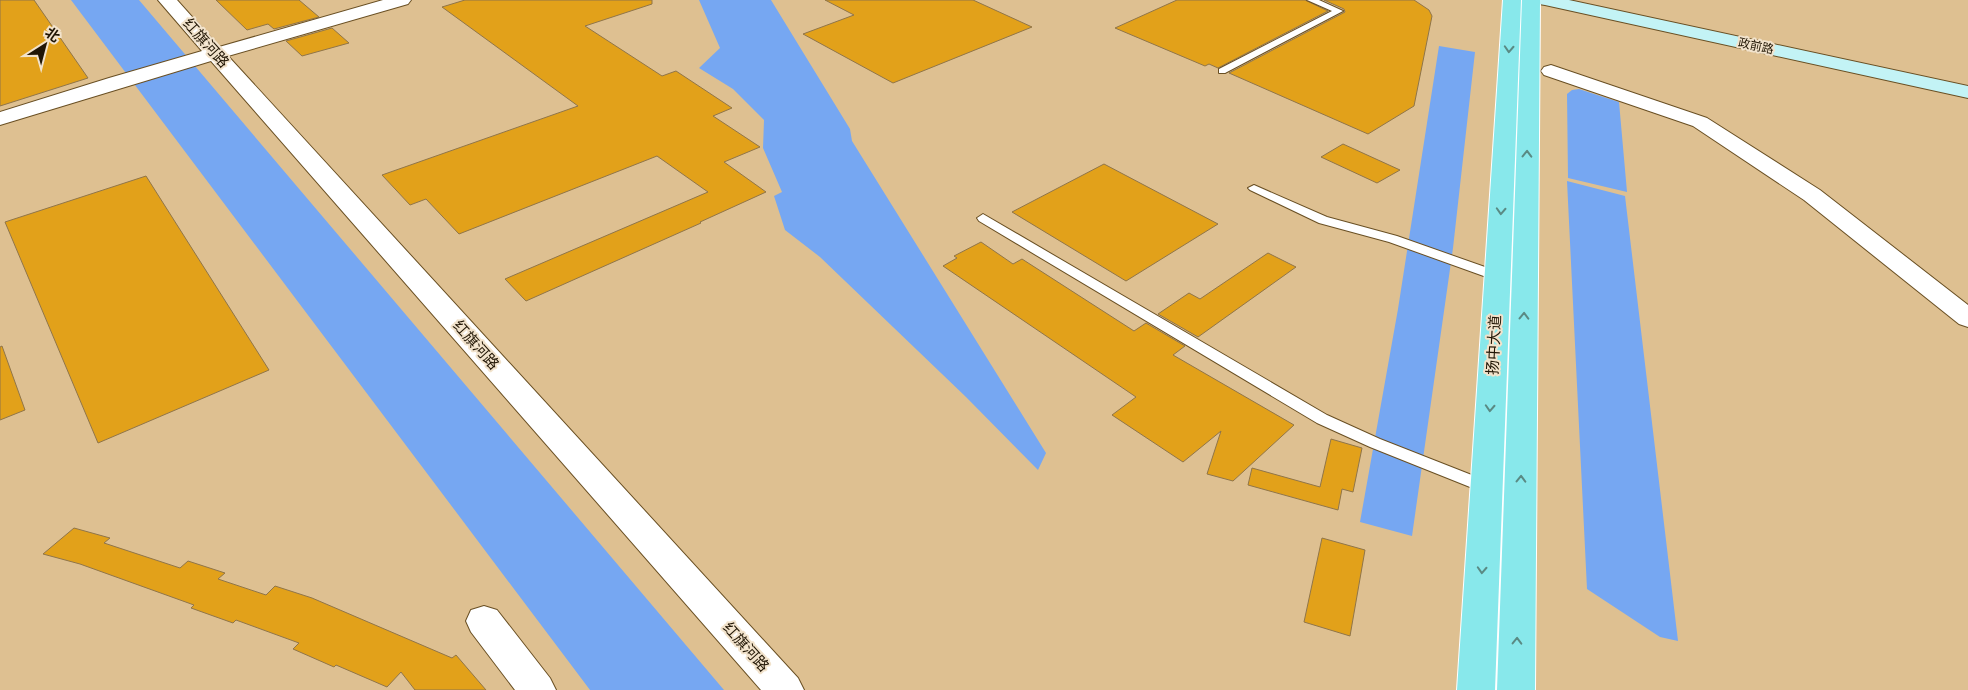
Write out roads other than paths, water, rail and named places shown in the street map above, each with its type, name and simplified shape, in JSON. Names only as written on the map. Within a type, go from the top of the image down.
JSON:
[{"type":"main road","name":"扬中大道","points":[[1476,690],[1512,0]]},
{"type":"main road","name":"扬中大道","points":[[1516,690],[1531,0]]},
{"type":"main road","name":"政前路","points":[[1544,0],[1968,92]]},
{"type":"street","name":"红旗河路","points":[[167,0],[209,55],[785,690]]},
{"type":"street","points":[[0,119],[116,82],[402,0]]},
{"type":"street","points":[[1551,71],[1700,122],[1812,195],[1968,318]]},
{"type":"street","points":[[484,621],[537,690]]},
{"type":"lane","points":[[1222,71],[1339,10],[1311,0]]},
{"type":"lane","points":[[1254,188],[1323,220],[1393,240],[1497,276]]},
{"type":"lane","points":[[983,218],[1322,420],[1486,488]]},
{"type":"water","points":[[71,0],[139,0],[724,690],[590,690]]},
{"type":"water","points":[[699,0],[771,0],[850,129],[852,141],[1046,453],[1038,470],[966,397],[820,257],[785,230],[774,196],[782,192],[763,148],[764,120],[733,89],[699,68],[720,48]]},
{"type":"water","points":[[1439,46],[1475,52],[1453,248],[1412,536],[1360,522],[1398,309]]},
{"type":"water","points":[[1579,89],[1619,102],[1627,192],[1568,178],[1567,94],[1572,90]]},
{"type":"water","points":[[1567,181],[1625,196],[1678,641],[1660,637],[1587,589]]}]
